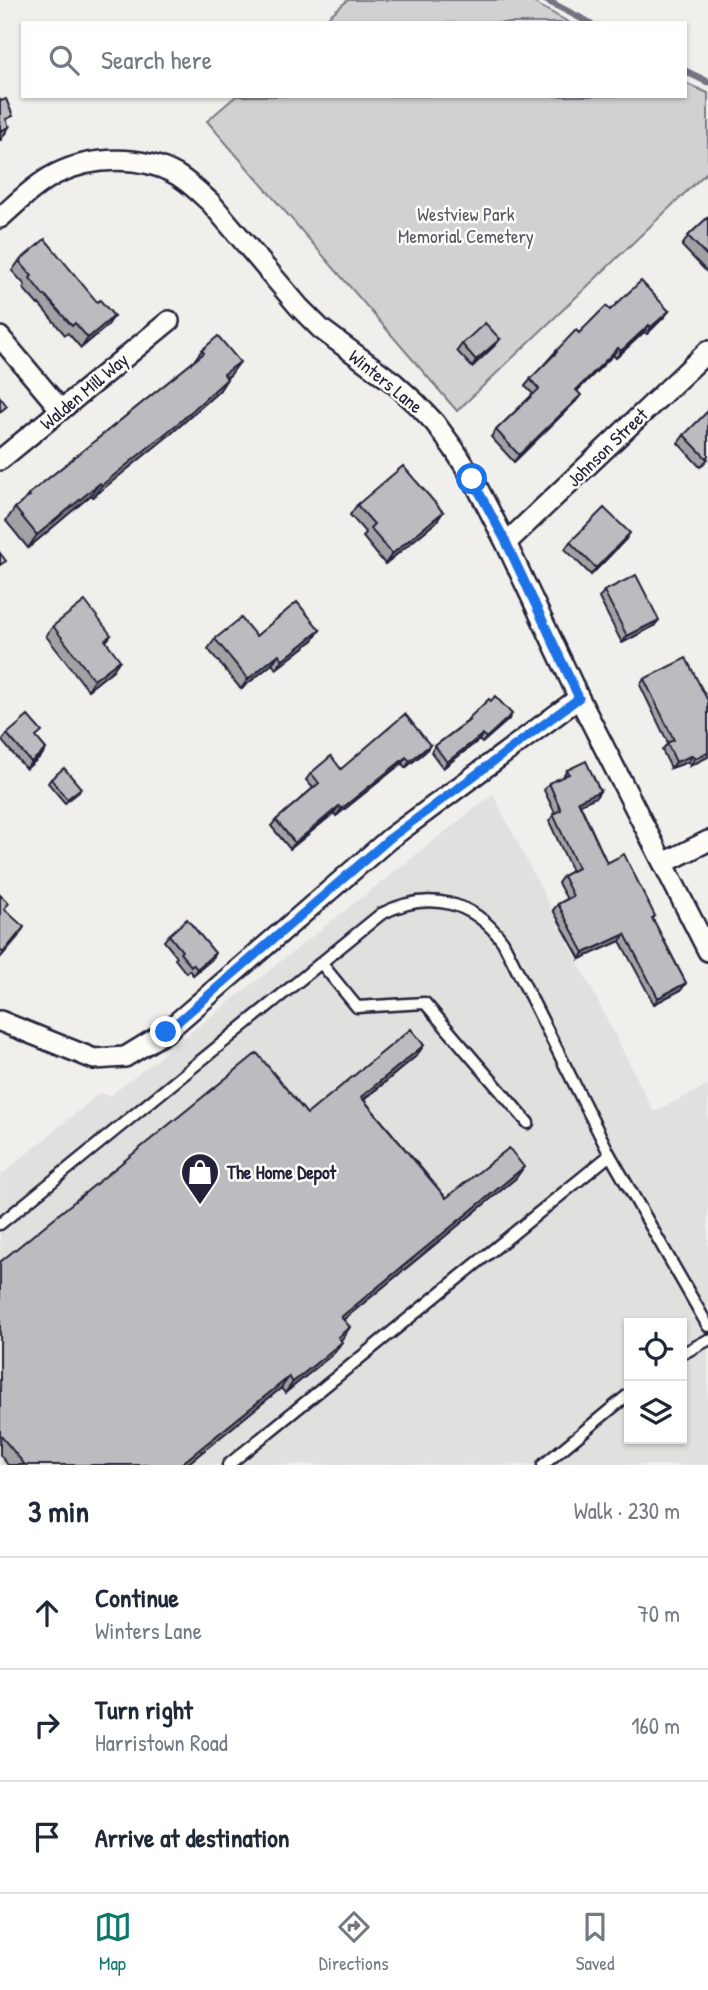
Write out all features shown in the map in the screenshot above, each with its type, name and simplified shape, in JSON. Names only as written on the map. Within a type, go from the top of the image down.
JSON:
[{"type":"street","name":"Winters Lane","points":[[0,218],[55,174],[85,164],[132,161],[176,175],[211,203],[299,307],[321,329],[394,383],[435,423],[472,479],[506,542],[579,698],[708,951]]},
{"type":"street","name":"Walden Mill Way","points":[[0,460],[169,321]]},
{"type":"street","points":[[0,337],[61,410]]},
{"type":"street","name":"Johnson Street","points":[[506,542],[708,351]]},
{"type":"street","points":[[0,1021],[94,1059],[125,1057],[143,1048],[166,1032],[389,839],[579,698]]},
{"type":"street","points":[[664,863],[708,841]]},
{"type":"lane","points":[[0,1224],[381,914],[395,907],[432,901],[475,913],[492,927],[503,942],[610,1156],[708,1326]]},
{"type":"lane","points":[[321,963],[357,1007],[425,1003],[528,1123]]},
{"type":"lane","points":[[228,1465],[610,1156]]},
{"type":"lane","points":[[687,1351],[708,1340]]},
{"type":"lane","points":[[543,1465],[624,1398]]},
{"type":"shaded area","points":[[493,794],[654,1112],[708,1085],[708,1465],[0,1465],[0,1176],[100,1093],[110,1096]]},
{"type":"green space","points":[[348,0],[529,0],[566,21],[323,21]]},
{"type":"green space","name":"Westview Park Memorial Cemetery","points":[[687,84],[708,93],[708,171],[457,411],[207,121],[234,98],[687,98]]},
{"type":"building","points":[[6,99],[13,116],[6,119],[9,127],[0,131],[0,100]]},
{"type":"building","points":[[708,217],[708,257],[688,236]]},
{"type":"building","points":[[45,239],[97,302],[100,300],[114,316],[88,338],[75,323],[72,326],[44,296],[19,261]]},
{"type":"building","points":[[641,281],[669,311],[621,351],[618,348],[576,390],[581,395],[519,455],[496,430],[539,389],[530,379],[576,330],[579,333],[606,306],[610,310]]},
{"type":"building","points":[[485,323],[500,339],[476,360],[462,344]]},
{"type":"building","points":[[218,336],[240,362],[224,374],[227,379],[182,420],[37,535],[15,508],[204,353],[202,350]]},
{"type":"building","points":[[0,397],[7,406],[0,412]]},
{"type":"building","points":[[708,411],[708,456],[706,458],[684,435]]},
{"type":"building","points":[[403,466],[443,512],[392,554],[370,528],[374,524],[357,505]]},
{"type":"building","points":[[604,508],[630,533],[596,568],[570,542]]},
{"type":"building","points":[[0,553],[6,561],[0,565]]},
{"type":"building","points":[[636,575],[659,620],[627,636],[604,591]]},
{"type":"building","points":[[85,601],[111,635],[105,640],[120,660],[94,680],[53,626]]},
{"type":"building","points":[[297,602],[320,630],[283,660],[279,654],[248,679],[215,639],[241,618],[256,636]]},
{"type":"building","points":[[686,658],[708,701],[708,752],[694,759],[693,755],[676,762],[667,743],[674,740],[644,679]]},
{"type":"building","points":[[495,696],[512,714],[486,738],[483,734],[447,762],[435,746],[470,720],[469,718]]},
{"type":"building","points":[[405,714],[430,745],[410,761],[406,757],[341,809],[339,806],[295,843],[276,820],[319,783],[311,773],[331,756],[341,769]]},
{"type":"building","points":[[28,716],[42,732],[36,737],[46,749],[31,762],[7,734]]},
{"type":"building","points":[[586,761],[600,791],[578,801],[607,863],[624,854],[655,916],[652,918],[686,983],[658,998],[625,934],[584,953],[558,904],[573,896],[563,876],[578,868],[553,814],[561,810],[549,783],[569,774],[567,770]]},
{"type":"building","points":[[64,768],[81,788],[67,799],[51,779]]},
{"type":"building","points":[[0,895],[9,903],[4,909],[24,927],[3,953],[0,950]]},
{"type":"building","points":[[187,919],[215,953],[197,969],[180,953],[182,951],[169,935]]},
{"type":"building","name":"The Home Depot","points":[[411,1029],[424,1045],[361,1097],[446,1198],[509,1148],[524,1167],[341,1317],[350,1327],[338,1337],[342,1342],[293,1382],[289,1377],[180,1465],[25,1465],[0,1435],[0,1262],[257,1053],[307,1114]]},
{"type":"waterway","points":[[546,0],[586,21]]},
{"type":"waterway","points":[[687,72],[708,82]]},
{"type":"place","name":"The Home Depot","points":[[200,1206]]},
{"type":"route","points":[[166,1032],[389,839],[579,698],[506,542],[472,479]]}]
